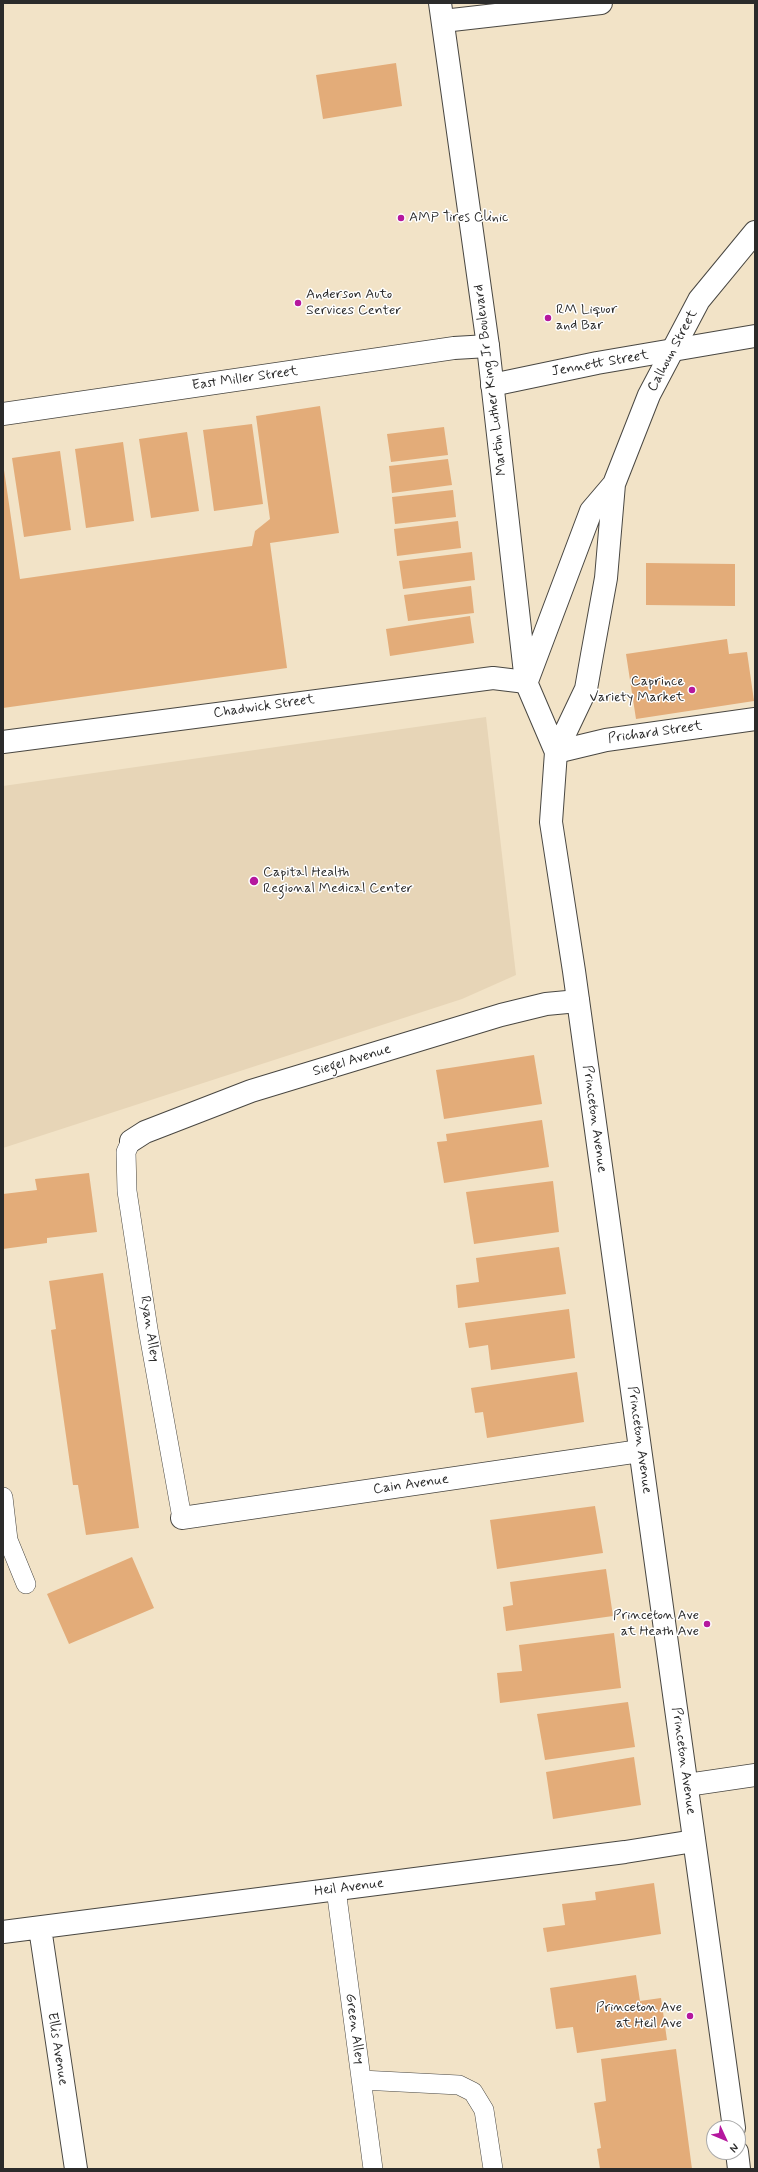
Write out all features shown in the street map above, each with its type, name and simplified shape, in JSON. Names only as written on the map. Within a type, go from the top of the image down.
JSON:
[{"type":"street","points":[[441,12],[601,3]]},
{"type":"street","name":"Martin Luther King Jr Boulevard","points":[[441,12],[488,346],[526,682],[556,752]]},
{"type":"street","name":"Calhoun Street","points":[[556,752],[586,688],[606,578],[614,484],[649,395],[700,300],[755,232]]},
{"type":"street","name":"Jennett Street","points":[[492,385],[597,363],[755,336]]},
{"type":"street","name":"East Miller Street","points":[[3,414],[454,348],[488,346]]},
{"type":"street","name":"Calhoun Street","points":[[526,682],[591,511],[614,484]]},
{"type":"street","name":"Chadwick Street","points":[[3,742],[493,678],[526,682]]},
{"type":"street","name":"Prichard Street","points":[[556,752],[606,740],[755,719]]},
{"type":"street","name":"Princeton Avenue","points":[[556,752],[552,822],[733,2120]]},
{"type":"street","name":"Siegel Avenue","points":[[132,1141],[145,1132],[251,1091],[501,1015],[546,1004],[578,1001]]},
{"type":"street","name":"Cain Avenue","points":[[182,1518],[640,1451]]},
{"type":"street","points":[[687,1785],[755,1775]]},
{"type":"street","name":"Heil Avenue","points":[[3,1932],[625,1852],[694,1841]]},
{"type":"street","name":"Ellis Avenue","points":[[40,1928],[76,2169]]},
{"type":"lane","name":"Ryan Alley","points":[[132,1141],[126,1152],[127,1191],[148,1329],[182,1518]]},
{"type":"lane","points":[[3,1498],[8,1540],[26,1584]]},
{"type":"lane","name":"Green Alley","points":[[336,1890],[373,2169]]},
{"type":"lane","points":[[361,2080],[459,2085],[473,2092],[484,2110],[493,2169]]},
{"type":"shaded area","name":"Capital Health Regional Medical Center","points":[[486,717],[516,975],[462,999],[3,1148],[3,786]]},
{"type":"building","points":[[396,63],[402,106],[323,119],[316,75]]},
{"type":"building","points":[[320,406],[339,533],[270,543],[287,668],[3,708],[3,463],[20,579],[252,546],[255,531],[270,519],[256,416]]},
{"type":"building","points":[[252,424],[263,504],[214,511],[203,430]]},
{"type":"building","points":[[444,427],[448,455],[391,462],[387,434]]},
{"type":"building","points":[[187,432],[199,511],[151,518],[139,439]]},
{"type":"building","points":[[123,442],[134,521],[86,528],[75,449]]},
{"type":"building","points":[[60,451],[71,530],[24,537],[12,458]]},
{"type":"building","points":[[448,459],[452,485],[392,493],[389,466]]},
{"type":"building","points":[[453,490],[456,517],[395,524],[392,497]]},
{"type":"building","points":[[458,521],[461,548],[397,556],[394,529]]},
{"type":"building","points":[[472,552],[475,580],[403,589],[399,561]]},
{"type":"building","points":[[646,563],[735,564],[735,606],[646,605]]},
{"type":"building","points":[[471,586],[474,613],[408,621],[404,595]]},
{"type":"building","points":[[470,616],[474,643],[390,656],[386,629]]},
{"type":"building","name":"Caprince Variety Market","points":[[727,639],[729,654],[747,652],[754,701],[636,719],[626,654]]},
{"type":"building","points":[[534,1055],[542,1104],[444,1119],[436,1070]]},
{"type":"building","points":[[542,1120],[549,1167],[444,1183],[437,1142],[447,1141],[446,1134]]},
{"type":"building","points":[[89,1173],[97,1232],[47,1238],[47,1243],[3,1249],[3,1194],[37,1190],[35,1179]]},
{"type":"building","points":[[553,1181],[559,1232],[474,1244],[466,1192]]},
{"type":"building","points":[[559,1247],[566,1294],[458,1308],[456,1285],[479,1282],[476,1258]]},
{"type":"building","points":[[103,1273],[139,1528],[86,1535],[78,1485],[73,1485],[51,1330],[56,1329],[49,1281]]},
{"type":"building","points":[[569,1309],[575,1358],[491,1370],[488,1345],[469,1348],[465,1323]]},
{"type":"building","points":[[577,1372],[584,1422],[487,1438],[483,1412],[475,1413],[471,1388]]},
{"type":"building","points":[[595,1506],[603,1553],[497,1569],[490,1520]]},
{"type":"building","points":[[132,1557],[154,1608],[69,1644],[47,1594]]},
{"type":"building","points":[[606,1569],[613,1616],[506,1631],[503,1607],[513,1605],[510,1582]]},
{"type":"building","points":[[614,1633],[621,1688],[500,1703],[497,1673],[522,1671],[519,1645]]},
{"type":"building","points":[[628,1702],[635,1747],[545,1760],[537,1714]]},
{"type":"building","points":[[634,1757],[641,1805],[553,1819],[546,1772]]},
{"type":"building","points":[[654,1883],[661,1934],[547,1952],[543,1928],[565,1925],[562,1904],[596,1900],[595,1892]]},
{"type":"building","points":[[636,1975],[640,2001],[661,1998],[667,2040],[577,2053],[573,2027],[556,2029],[550,1988]]},
{"type":"building","points":[[676,2049],[692,2169],[600,2169],[597,2149],[601,2148],[594,2103],[606,2101],[601,2059]]},
{"type":"place","name":"AMP Tires Clinic","points":[[401,218]]},
{"type":"place","name":"Anderson Auto Services Center","points":[[298,303]]},
{"type":"place","name":"RM Liquor and Bar","points":[[548,318]]},
{"type":"place","name":"Caprince Variety Market","points":[[692,690]]},
{"type":"place","name":"Capital Health Regional Medical Center","points":[[254,881]]},
{"type":"place","name":"Princeton Ave at Heath Ave","points":[[707,1624]]},
{"type":"place","name":"Princeton Ave at Heil Ave","points":[[690,2016]]}]
